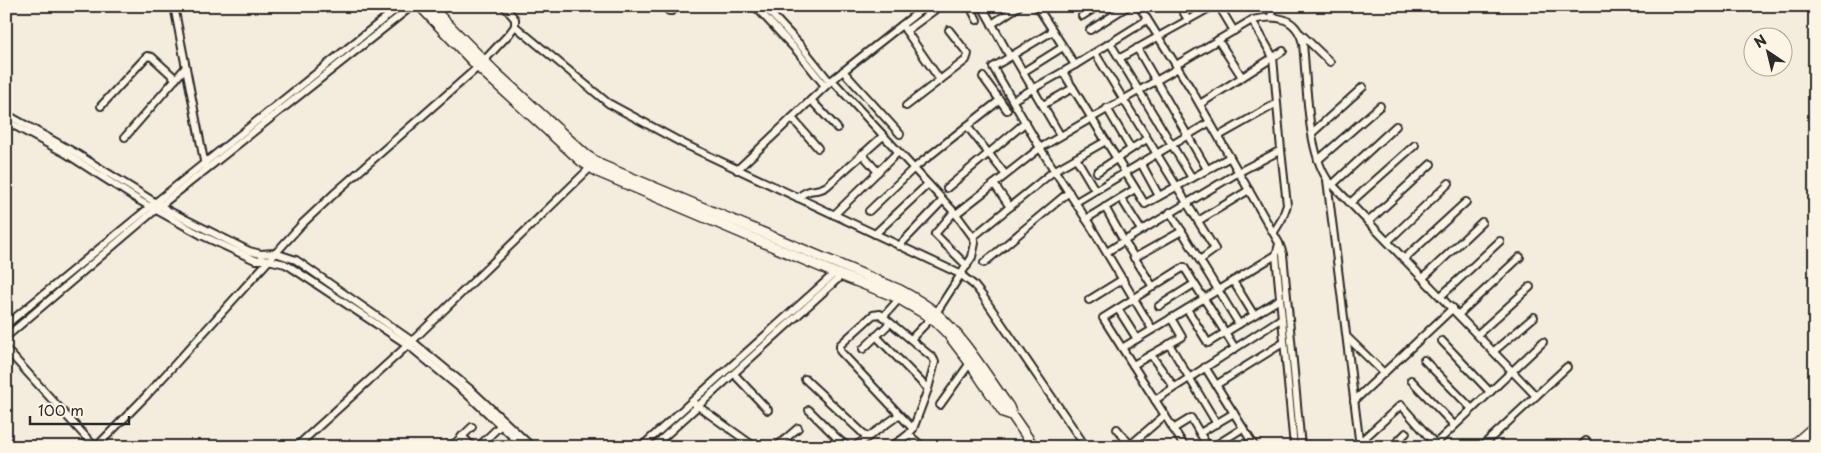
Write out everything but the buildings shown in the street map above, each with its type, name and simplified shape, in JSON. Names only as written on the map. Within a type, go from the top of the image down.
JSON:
[{"type":"main road","points":[[420,6],[581,161],[616,180],[934,315],[970,363],[1003,412],[1012,415]]},
{"type":"main road","points":[[430,6],[481,64],[586,155],[601,165],[900,290],[919,300],[934,315],[954,330],[1009,408],[1032,446]]},
{"type":"main road","points":[[1791,447],[1815,426]]},
{"type":"main road","points":[[1800,447],[1815,435]]},
{"type":"street","points":[[174,6],[205,167]]},
{"type":"street","points":[[205,167],[400,6]]},
{"type":"street","points":[[6,326],[205,167],[412,6]]},
{"type":"street","points":[[6,349],[96,447],[148,394],[268,260],[336,192],[481,64],[498,46],[515,26],[515,18],[504,6]]},
{"type":"street","points":[[664,6],[669,11],[672,11],[677,6]]},
{"type":"street","points":[[755,6],[797,51],[883,136],[955,213],[973,237],[975,243],[974,250],[967,266],[934,315],[911,340]]},
{"type":"street","points":[[764,6],[802,47],[829,83]]},
{"type":"street","points":[[904,28],[926,6]]},
{"type":"street","points":[[737,170],[843,71],[904,28],[940,6]]},
{"type":"street","points":[[970,6],[977,20]]},
{"type":"street","points":[[982,6],[1060,135]]},
{"type":"street","points":[[992,24],[1020,6]]},
{"type":"street","points":[[1037,6],[1075,66]]},
{"type":"street","points":[[1082,16],[1098,6]]},
{"type":"street","points":[[1090,30],[1128,6]]},
{"type":"street","points":[[1138,6],[1200,104],[1279,243],[1283,254],[1301,447]]},
{"type":"street","points":[[1180,6],[1188,20]]},
{"type":"street","points":[[1120,58],[1213,6]]},
{"type":"street","points":[[1219,6],[1234,31]]},
{"type":"street","points":[[1271,6],[1272,17]]},
{"type":"street","points":[[967,266],[935,234],[955,213],[1060,135],[1140,90],[1252,20],[1266,16],[1280,18],[1288,22],[1296,27],[1330,62]]},
{"type":"street","points":[[1013,100],[1075,66],[1147,20]]},
{"type":"street","points":[[1252,20],[1273,57],[1287,205],[1282,219],[1274,232]]},
{"type":"street","points":[[515,26],[608,103],[684,144],[875,234],[974,285],[1086,447]]},
{"type":"street","points":[[904,28],[940,80]]},
{"type":"street","points":[[906,106],[968,57],[968,54],[949,30]]},
{"type":"street","points":[[1053,31],[993,67],[1040,148],[1076,202],[1152,329]]},
{"type":"street","points":[[1300,33],[1303,44],[1312,133],[1321,170],[1327,180],[1459,314],[1536,396]]},
{"type":"street","points":[[1218,40],[1242,77]]},
{"type":"street","points":[[1110,43],[1192,178]]},
{"type":"street","points":[[1023,72],[1063,47]]},
{"type":"street","points":[[1137,48],[1207,170]]},
{"type":"street","points":[[1200,104],[1283,50]]},
{"type":"street","points":[[1095,53],[1215,249],[1200,260]]},
{"type":"street","points":[[101,106],[147,56],[152,57],[176,79]]},
{"type":"street","points":[[125,137],[186,67]]},
{"type":"street","points":[[843,71],[900,134]]},
{"type":"street","points":[[1063,72],[1145,204],[1230,157]]},
{"type":"street","points":[[983,77],[1007,110]]},
{"type":"street","points":[[1312,133],[1363,87]]},
{"type":"street","points":[[1043,105],[1073,88]]},
{"type":"street","points":[[811,100],[838,128]]},
{"type":"street","points":[[869,211],[913,168],[1000,100]]},
{"type":"street","points":[[1218,136],[1277,103]]},
{"type":"street","points":[[1318,160],[1380,106]]},
{"type":"street","points":[[1107,108],[1132,149]]},
{"type":"street","points":[[6,114],[74,152],[201,235],[255,260],[268,260],[292,268],[410,343]]},
{"type":"street","points":[[792,118],[818,148]]},
{"type":"street","points":[[6,121],[65,153],[140,201],[156,206],[249,251],[261,254],[275,253],[296,260],[410,343],[532,447]]},
{"type":"street","points":[[947,188],[1026,122]]},
{"type":"street","points":[[1076,202],[1210,122]]},
{"type":"street","points":[[967,126],[1005,174]]},
{"type":"street","points":[[1332,185],[1396,126]]},
{"type":"street","points":[[798,198],[807,190],[822,189],[883,136]]},
{"type":"street","points":[[1097,172],[1147,139]]},
{"type":"street","points":[[973,237],[1055,170],[1106,141]]},
{"type":"street","points":[[1350,203],[1415,145]]},
{"type":"street","points":[[1106,252],[1170,212],[1281,150]]},
{"type":"street","points":[[834,215],[898,152]]},
{"type":"street","points":[[862,154],[878,172]]},
{"type":"street","points":[[1076,158],[1095,190]]},
{"type":"street","points":[[1140,163],[1159,196]]},
{"type":"street","points":[[1368,222],[1431,164]]},
{"type":"street","points":[[296,447],[410,343],[591,167]]},
{"type":"street","points":[[1327,180],[1360,445]]},
{"type":"street","points":[[1388,241],[1449,183]]},
{"type":"street","points":[[875,234],[928,184]]},
{"type":"street","points":[[994,184],[1010,207]]},
{"type":"street","points":[[1086,219],[1135,189]]},
{"type":"street","points":[[1198,221],[1249,190]]},
{"type":"street","points":[[984,263],[1069,192]]},
{"type":"street","points":[[1121,198],[1141,230]]},
{"type":"street","points":[[899,246],[943,200]]},
{"type":"street","points":[[1404,259],[1466,202]]},
{"type":"street","points":[[6,337],[156,206]]},
{"type":"street","points":[[1105,207],[1153,287]]},
{"type":"street","points":[[1170,212],[1239,324]]},
{"type":"street","points":[[1423,278],[1482,222]]},
{"type":"street","points":[[1134,258],[1182,231]]},
{"type":"street","points":[[1441,296],[1500,241]]},
{"type":"street","points":[[1279,243],[1276,255],[1294,447]]},
{"type":"street","points":[[1122,348],[1276,255]]},
{"type":"street","points":[[1459,314],[1520,257]]},
{"type":"street","points":[[1185,447],[1103,318],[1184,267],[1234,348]]},
{"type":"street","points":[[653,447],[734,374],[838,274]]},
{"type":"street","points":[[641,447],[838,274]]},
{"type":"street","points":[[1089,300],[1123,279]]},
{"type":"street","points":[[1232,281],[1254,315]]},
{"type":"street","points":[[1159,306],[1194,284]]},
{"type":"street","points":[[1478,334],[1530,287]]},
{"type":"street","points":[[883,317],[899,299]]},
{"type":"street","points":[[1187,309],[1208,343],[1280,299]]},
{"type":"street","points":[[1354,401],[1453,308]]},
{"type":"street","points":[[1118,309],[1137,339]]},
{"type":"street","points":[[888,447],[911,432],[928,389],[935,362],[933,358],[880,314],[873,315],[840,345],[839,349],[899,415],[911,432],[923,447]]},
{"type":"street","points":[[1494,351],[1534,317]]},
{"type":"street","points":[[1133,365],[1182,336],[1171,318]]},
{"type":"street","points":[[1155,400],[1282,318]]},
{"type":"street","points":[[863,349],[890,323]]},
{"type":"street","points":[[876,336],[928,389]]},
{"type":"street","points":[[1347,337],[1384,373]]},
{"type":"street","points":[[1442,341],[1490,392]]},
{"type":"street","points":[[1360,445],[1401,405],[1433,445],[1543,342]]},
{"type":"street","points":[[1216,385],[1283,343]]},
{"type":"street","points":[[1169,344],[1217,424]]},
{"type":"street","points":[[1152,355],[1174,387]]},
{"type":"street","points":[[1424,360],[1472,409]]},
{"type":"street","points":[[940,405],[970,363]]},
{"type":"street","points":[[1205,367],[1254,444],[1245,447]]},
{"type":"street","points":[[1481,447],[1567,368]]},
{"type":"street","points":[[734,374],[768,410]]},
{"type":"street","points":[[805,379],[867,437]]},
{"type":"street","points":[[1411,380],[1454,425]]},
{"type":"street","points":[[692,401],[755,447]]},
{"type":"street","points":[[810,410],[848,447]]},
{"type":"street","points":[[1200,433],[1234,413]]},
{"type":"street","points":[[854,447],[899,415]]},
{"type":"street","points":[[1117,429],[1130,446],[1164,415]]},
{"type":"street","points":[[1173,429],[1191,418],[1208,447]]},
{"type":"street","points":[[503,423],[523,446]]},
{"type":"street","points":[[478,447],[503,423]]},
{"type":"street","points":[[451,447],[472,427]]},
{"type":"street","points":[[776,447],[798,428]]},
{"type":"street","points":[[1213,447],[1243,428]]},
{"type":"street","points":[[1392,447],[1406,433]]},
{"type":"street","points":[[462,436],[473,447]]},
{"type":"street","points":[[829,447],[838,439]]},
{"type":"street","points":[[1580,447],[1586,441]]}]
